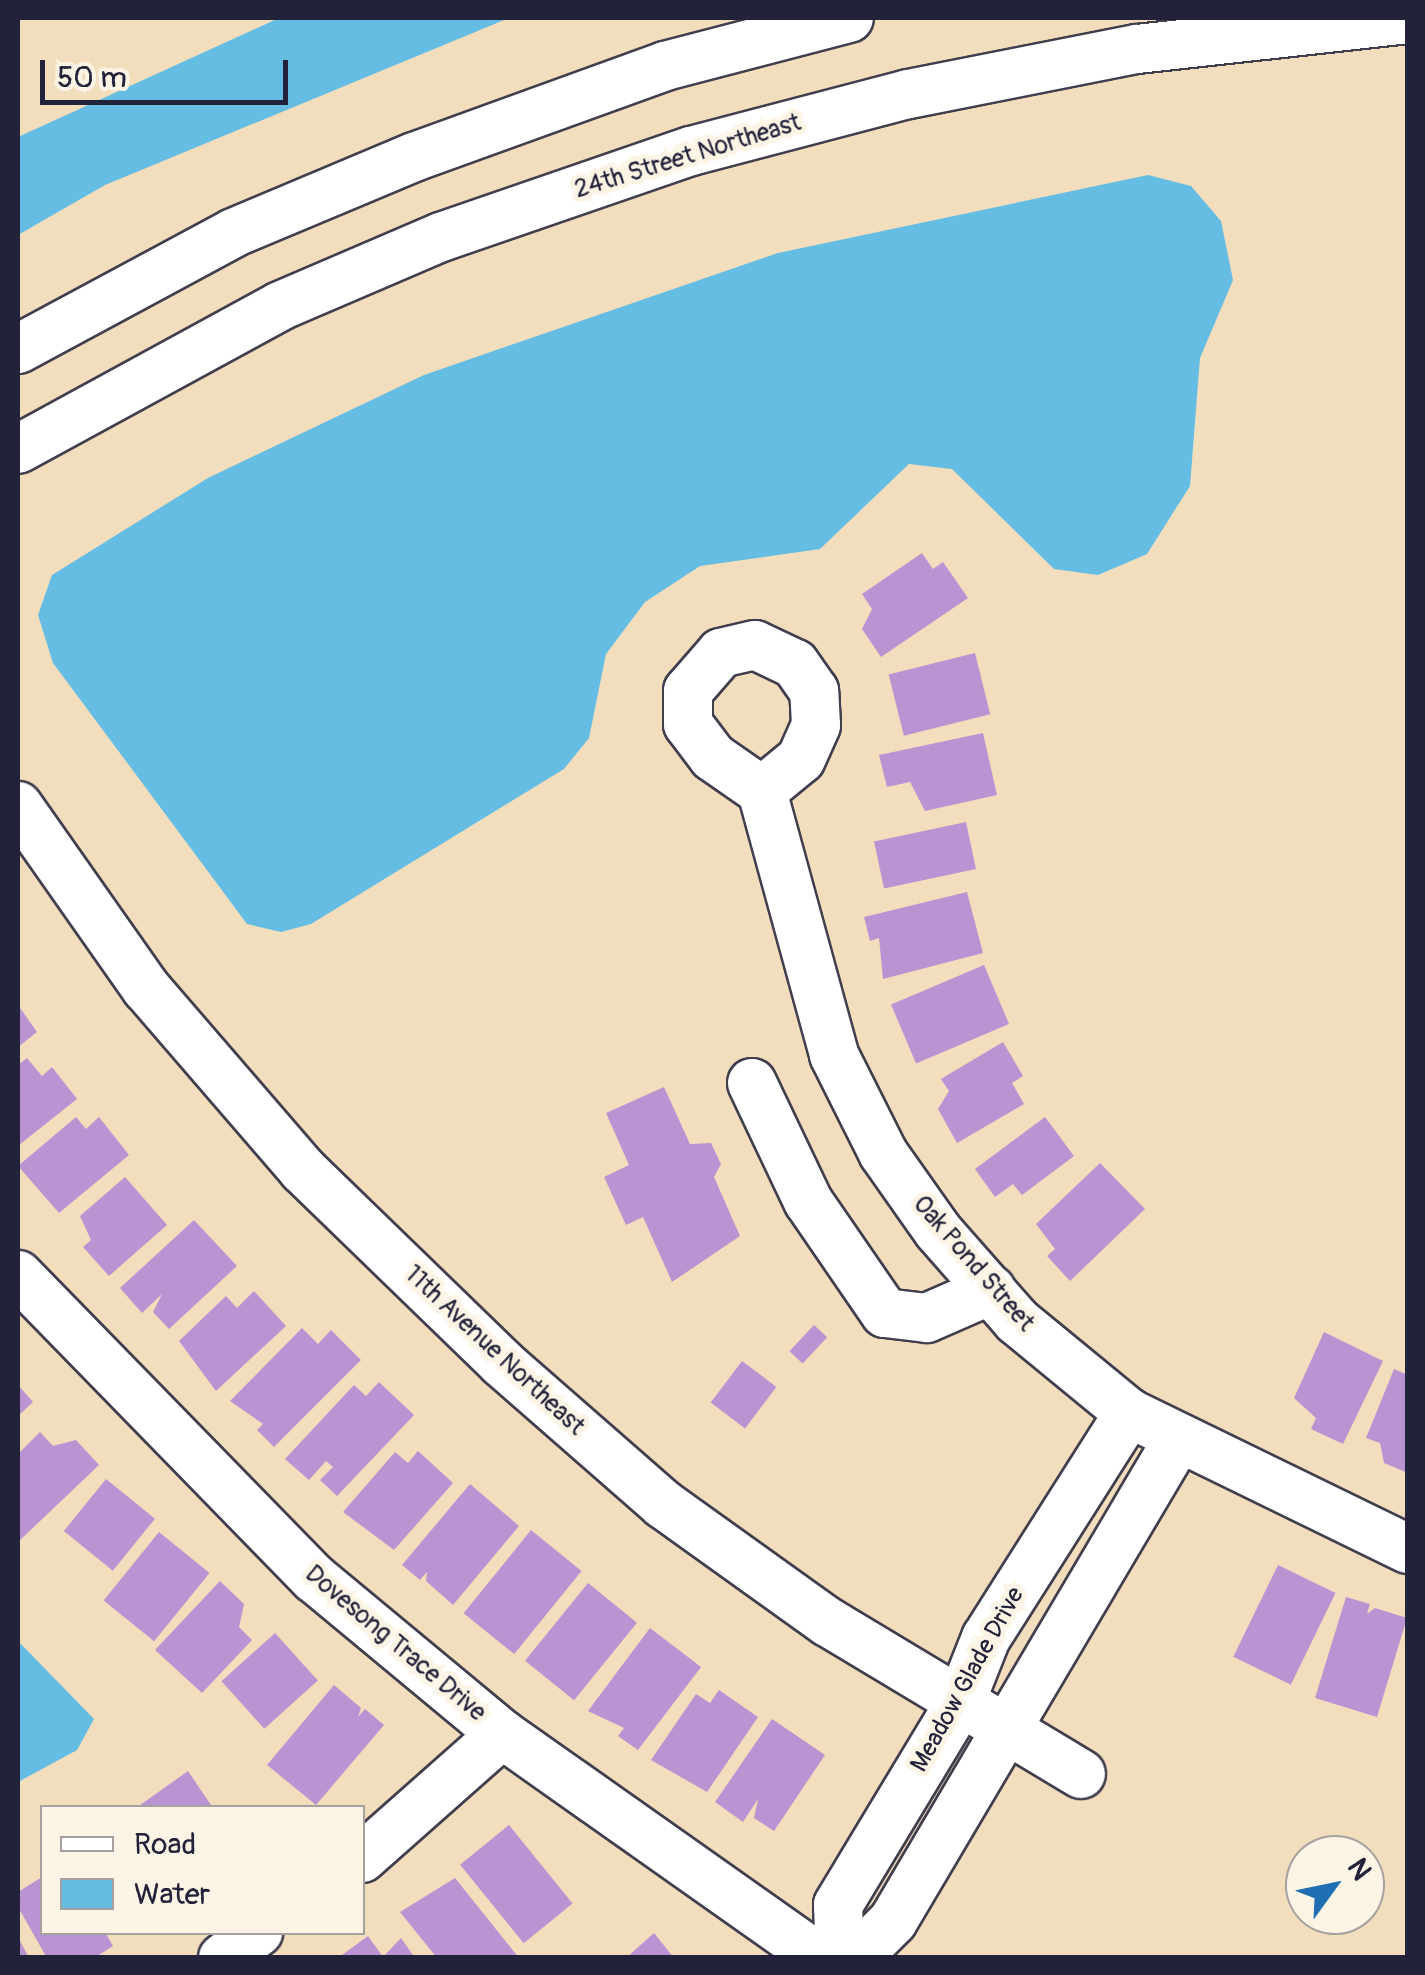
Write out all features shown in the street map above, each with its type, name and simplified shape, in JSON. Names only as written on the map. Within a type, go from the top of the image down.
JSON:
[{"type":"street","points":[[18,348],[234,233],[414,157],[666,66],[849,18]]},
{"type":"street","name":"24th Street Northeast","points":[[18,449],[280,306],[441,237],[691,151],[908,94],[1137,50],[1408,19]]},
{"type":"street","name":"Oak Pond Street","points":[[762,792],[834,1055],[883,1152],[990,1290],[1129,1413],[1177,1442],[1408,1548]]},
{"type":"street","name":"11th Avenue Northeast","points":[[18,806],[146,988],[291,1156],[502,1363],[663,1504],[960,1702],[1081,1774]]},
{"type":"street","points":[[752,1083],[808,1201],[885,1312],[927,1318],[990,1290]]},
{"type":"street","name":"Dovesong Trace Drive","points":[[18,1276],[301,1565],[502,1734],[820,1958]]},
{"type":"street","name":"Meadow Glade Drive","points":[[840,1958],[838,1904],[960,1702],[986,1638],[1129,1413]]},
{"type":"street","points":[[856,1958],[893,1922],[1177,1442]]},
{"type":"street","points":[[365,1855],[502,1734]]},
{"type":"street","points":[[223,1958],[254,1935]]},
{"type":"water","points":[[279,18],[509,18],[105,185],[18,235],[18,137]]},
{"type":"water","points":[[1148,175],[1191,186],[1221,221],[1233,280],[1200,358],[1190,486],[1147,554],[1098,575],[1054,569],[952,469],[909,464],[820,549],[700,566],[645,602],[606,654],[589,738],[564,769],[311,924],[281,932],[247,924],[53,663],[38,615],[52,575],[208,478],[424,375],[778,253]]},
{"type":"water","points":[[18,1641],[94,1719],[77,1750],[18,1782]]},
{"type":"building","points":[[922,553],[933,569],[943,562],[968,598],[881,657],[862,629],[872,609],[862,594]]},
{"type":"building","points":[[975,653],[990,714],[904,736],[889,675]]},
{"type":"building","points":[[983,733],[997,795],[925,811],[910,782],[887,787],[879,755]]},
{"type":"building","points":[[966,822],[976,869],[884,888],[874,842]]},
{"type":"building","points":[[967,892],[983,953],[883,979],[879,938],[870,941],[864,917]]},
{"type":"building","points":[[984,965],[1009,1024],[916,1063],[891,1004]]},
{"type":"building","points":[[18,1005],[37,1032],[18,1047]]},
{"type":"building","points":[[1003,1042],[1023,1076],[1012,1083],[1024,1104],[957,1143],[938,1109],[949,1091],[941,1079]]},
{"type":"building","points":[[27,1058],[42,1076],[52,1067],[77,1099],[19,1145],[18,1065]]},
{"type":"building","points":[[664,1087],[690,1144],[711,1143],[721,1164],[714,1177],[740,1236],[672,1282],[643,1217],[626,1225],[604,1177],[629,1165],[606,1113]]},
{"type":"building","points":[[76,1117],[86,1129],[99,1117],[129,1155],[59,1213],[18,1166]]},
{"type":"building","points":[[1045,1117],[1074,1156],[1022,1195],[1013,1184],[995,1197],[975,1169]]},
{"type":"building","points":[[1100,1163],[1145,1209],[1070,1281],[1047,1256],[1055,1249],[1036,1224]]},
{"type":"building","points":[[125,1177],[167,1225],[109,1276],[83,1247],[91,1240],[80,1216]]},
{"type":"building","points":[[194,1220],[237,1266],[169,1329],[153,1312],[162,1294],[142,1313],[120,1288]]},
{"type":"building","points":[[254,1291],[286,1326],[216,1391],[179,1341],[226,1296],[237,1308]]},
{"type":"building","points":[[814,1325],[827,1337],[803,1364],[789,1351]]},
{"type":"building","points":[[302,1328],[318,1344],[331,1330],[361,1360],[274,1447],[257,1430],[263,1424],[230,1401]]},
{"type":"building","points":[[1324,1332],[1383,1361],[1343,1444],[1311,1429],[1316,1418],[1294,1398]]},
{"type":"building","points":[[742,1361],[776,1387],[745,1428],[711,1403]]},
{"type":"building","points":[[1394,1369],[1408,1375],[1408,1473],[1384,1463],[1380,1443],[1366,1438]]},
{"type":"building","points":[[379,1382],[414,1415],[337,1496],[320,1480],[333,1467],[326,1461],[309,1480],[285,1459],[354,1385],[366,1396]]},
{"type":"building","points":[[18,1385],[33,1402],[18,1416]]},
{"type":"building","points":[[40,1432],[53,1446],[76,1440],[99,1465],[18,1542],[18,1454]]},
{"type":"building","points":[[418,1451],[453,1483],[394,1550],[343,1512],[395,1452],[408,1463]]},
{"type":"building","points":[[106,1479],[155,1519],[113,1571],[64,1531]]},
{"type":"building","points":[[470,1484],[519,1526],[453,1605],[426,1581],[427,1572],[420,1580],[402,1565]]},
{"type":"building","points":[[531,1530],[582,1571],[514,1654],[464,1613]]},
{"type":"building","points":[[159,1532],[210,1573],[154,1641],[104,1600]]},
{"type":"building","points":[[1278,1565],[1336,1593],[1291,1685],[1233,1657]]},
{"type":"building","points":[[220,1581],[244,1604],[239,1627],[252,1640],[202,1693],[155,1650]]},
{"type":"building","points":[[588,1583],[637,1623],[574,1700],[525,1661]]},
{"type":"building","points":[[1346,1597],[1370,1604],[1367,1614],[1375,1608],[1407,1618],[1377,1717],[1315,1698]]},
{"type":"building","points":[[650,1628],[701,1667],[638,1750],[618,1736],[624,1728],[588,1711]]},
{"type":"building","points":[[275,1633],[318,1681],[264,1729],[221,1681]]},
{"type":"building","points":[[334,1685],[361,1708],[358,1717],[365,1709],[384,1725],[316,1805],[267,1765]]},
{"type":"building","points":[[719,1690],[758,1717],[707,1792],[651,1760],[696,1694],[710,1703]]},
{"type":"building","points":[[772,1719],[825,1755],[774,1831],[754,1818],[758,1799],[743,1822],[715,1802]]},
{"type":"building","points":[[188,1771],[211,1805],[140,1805]]},
{"type":"building","points":[[509,1825],[573,1903],[524,1943],[460,1865]]},
{"type":"building","points":[[40,1878],[40,1935],[107,1935],[113,1946],[94,1958],[47,1958],[18,1907],[18,1892]]},
{"type":"building","points":[[455,1878],[519,1958],[437,1958],[400,1912]]},
{"type":"building","points":[[654,1933],[674,1958],[626,1958]]},
{"type":"building","points":[[368,1936],[383,1957],[401,1938],[415,1958],[338,1958]]},
{"type":"building","points":[[18,1937],[29,1958],[18,1958]]}]
